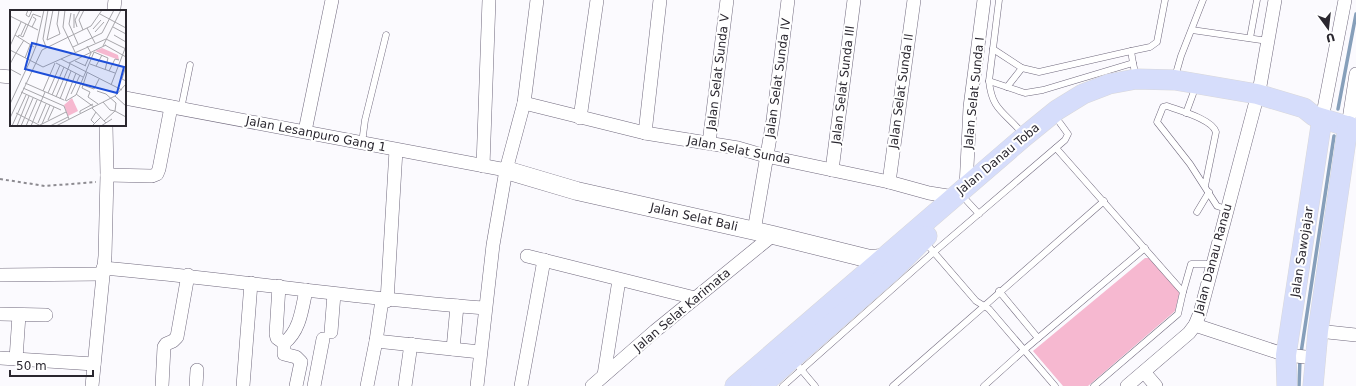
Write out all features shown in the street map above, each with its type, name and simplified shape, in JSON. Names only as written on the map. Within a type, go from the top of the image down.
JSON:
[{"type":"main road","name":"Jalan Danau Toba","points":[[761,386],[796,365],[888,264],[928,246],[966,199],[1024,136],[1057,110],[1083,94],[1109,84],[1134,71],[1256,100],[1301,117],[1351,123]]},
{"type":"main road","name":"Jalan Danau Toba","points":[[735,386],[888,264],[1042,135],[1089,102],[1123,90],[1155,89],[1256,100]]},
{"type":"main road","name":"Jalan Sawojajar","points":[[1313,386],[1310,358],[1318,331],[1314,255],[1321,119]]},
{"type":"main road","name":"Jalan Sawojajar","points":[[1287,386],[1288,355],[1351,123]]},
{"type":"street","points":[[306,131],[332,0]]},
{"type":"street","points":[[483,166],[489,0]]},
{"type":"street","points":[[477,386],[493,245],[506,170],[524,102],[537,0]]},
{"type":"street","points":[[580,118],[597,0]]},
{"type":"street","points":[[644,133],[660,0]]},
{"type":"street","name":"Jalan Selat Sunda V","points":[[709,143],[726,0]]},
{"type":"street","name":"Jalan Selat Sunda IV","points":[[754,231],[773,120],[788,0]]},
{"type":"street","name":"Jalan Selat Sunda III","points":[[832,170],[854,0]]},
{"type":"street","name":"Jalan Selat Sunda II","points":[[889,182],[914,0]]},
{"type":"street","name":"Jalan Selat Sunda I","points":[[966,199],[970,107],[984,0]]},
{"type":"street","name":"Jalan Danau Ranau","points":[[1127,386],[1189,333],[1195,325],[1200,313],[1226,209],[1256,100],[1269,41],[1275,0]]},
{"type":"street","points":[[1321,119],[1345,0]]},
{"type":"street","points":[[1351,123],[1356,74]]},
{"type":"street","points":[[0,76],[10,77]]},
{"type":"street","name":"Jalan Lesanpuro Gang 1","points":[[126,98],[506,170]]},
{"type":"street","name":"Jalan Selat Sunda","points":[[524,102],[580,118],[644,133],[738,148],[766,156],[889,182],[929,193],[966,199]]},
{"type":"street","points":[[107,178],[152,176],[157,174],[176,108]]},
{"type":"street","points":[[92,386],[103,271],[107,178],[106,126]]},
{"type":"street","points":[[367,386],[384,300],[396,150]]},
{"type":"street","name":"Jalan Selat Bali","points":[[506,170],[577,191],[773,235],[888,264]]},
{"type":"street","name":"Jalan Selat Karimata","points":[[592,386],[695,298],[773,235]]},
{"type":"street","points":[[527,256],[695,298]]},
{"type":"street","points":[[521,386],[544,260]]},
{"type":"street","points":[[0,275],[103,271],[188,275],[384,300],[485,308]]},
{"type":"street","points":[[162,386],[164,347],[177,337],[188,275]]},
{"type":"street","points":[[604,376],[619,280]]},
{"type":"street","points":[[243,386],[251,283]]},
{"type":"street","points":[[279,286],[276,334],[277,338],[284,343]]},
{"type":"street","points":[[284,343],[291,338],[296,328],[306,290]]},
{"type":"street","points":[[314,386],[327,336],[334,294]]},
{"type":"street","points":[[453,349],[457,306]]},
{"type":"street","points":[[0,314],[46,315]]},
{"type":"street","points":[[16,359],[19,315]]},
{"type":"street","points":[[1195,325],[1288,355],[1310,358]]},
{"type":"street","points":[[1318,331],[1356,336]]},
{"type":"street","points":[[376,341],[480,352]]},
{"type":"street","points":[[284,343],[284,354],[296,357],[301,362],[296,386]]},
{"type":"street","points":[[405,386],[411,344]]},
{"type":"street","points":[[0,358],[94,364]]},
{"type":"street","points":[[196,386],[197,370]]},
{"type":"street","points":[[1144,372],[1156,386]]},
{"type":"lane","points":[[999,0],[989,81],[993,102],[1024,136]]},
{"type":"lane","points":[[993,49],[1022,68],[1038,72],[1150,47],[1157,42],[1165,0]]},
{"type":"lane","points":[[1175,80],[1177,67],[1203,0]]},
{"type":"lane","points":[[1250,38],[1257,0]]},
{"type":"lane","points":[[1192,30],[1269,41]]},
{"type":"lane","points":[[362,143],[365,120],[386,35]]},
{"type":"lane","points":[[989,81],[1025,93],[1134,71],[1130,51]]},
{"type":"lane","points":[[176,108],[190,65]]},
{"type":"lane","points":[[1007,88],[1022,68]]},
{"type":"lane","points":[[1186,113],[1193,94]]},
{"type":"lane","points":[[1205,186],[1216,132],[1213,125],[1186,113],[1165,106],[1163,107],[1157,122],[1205,186],[1217,206],[1226,209]]},
{"type":"lane","points":[[966,199],[1056,148],[1065,140],[1068,134],[1060,123]]},
{"type":"lane","points":[[1056,148],[1183,292]]},
{"type":"lane","points":[[1197,212],[1209,192]]},
{"type":"lane","points":[[893,386],[983,305],[1104,201]]},
{"type":"lane","points":[[783,386],[796,365],[928,246],[976,300],[989,309],[1055,386]]},
{"type":"lane","points":[[984,386],[1038,338],[1145,248]]},
{"type":"lane","points":[[1094,386],[1178,314],[1189,266],[1192,263],[1213,264]]},
{"type":"lane","points":[[999,291],[1038,338]]},
{"type":"lane","points":[[796,365],[816,386]]},
{"type":"path","points":[[0,179],[46,186],[107,178]]},
{"type":"shaded area","points":[[1145,258],[1149,258],[1179,291],[1175,311],[1088,386],[1063,386],[1033,351]]},
{"type":"waterway","points":[[1338,109],[1356,14]]},
{"type":"waterway","points":[[1301,353],[1334,136]]},
{"type":"waterway","points":[[1299,386],[1300,359]]}]
